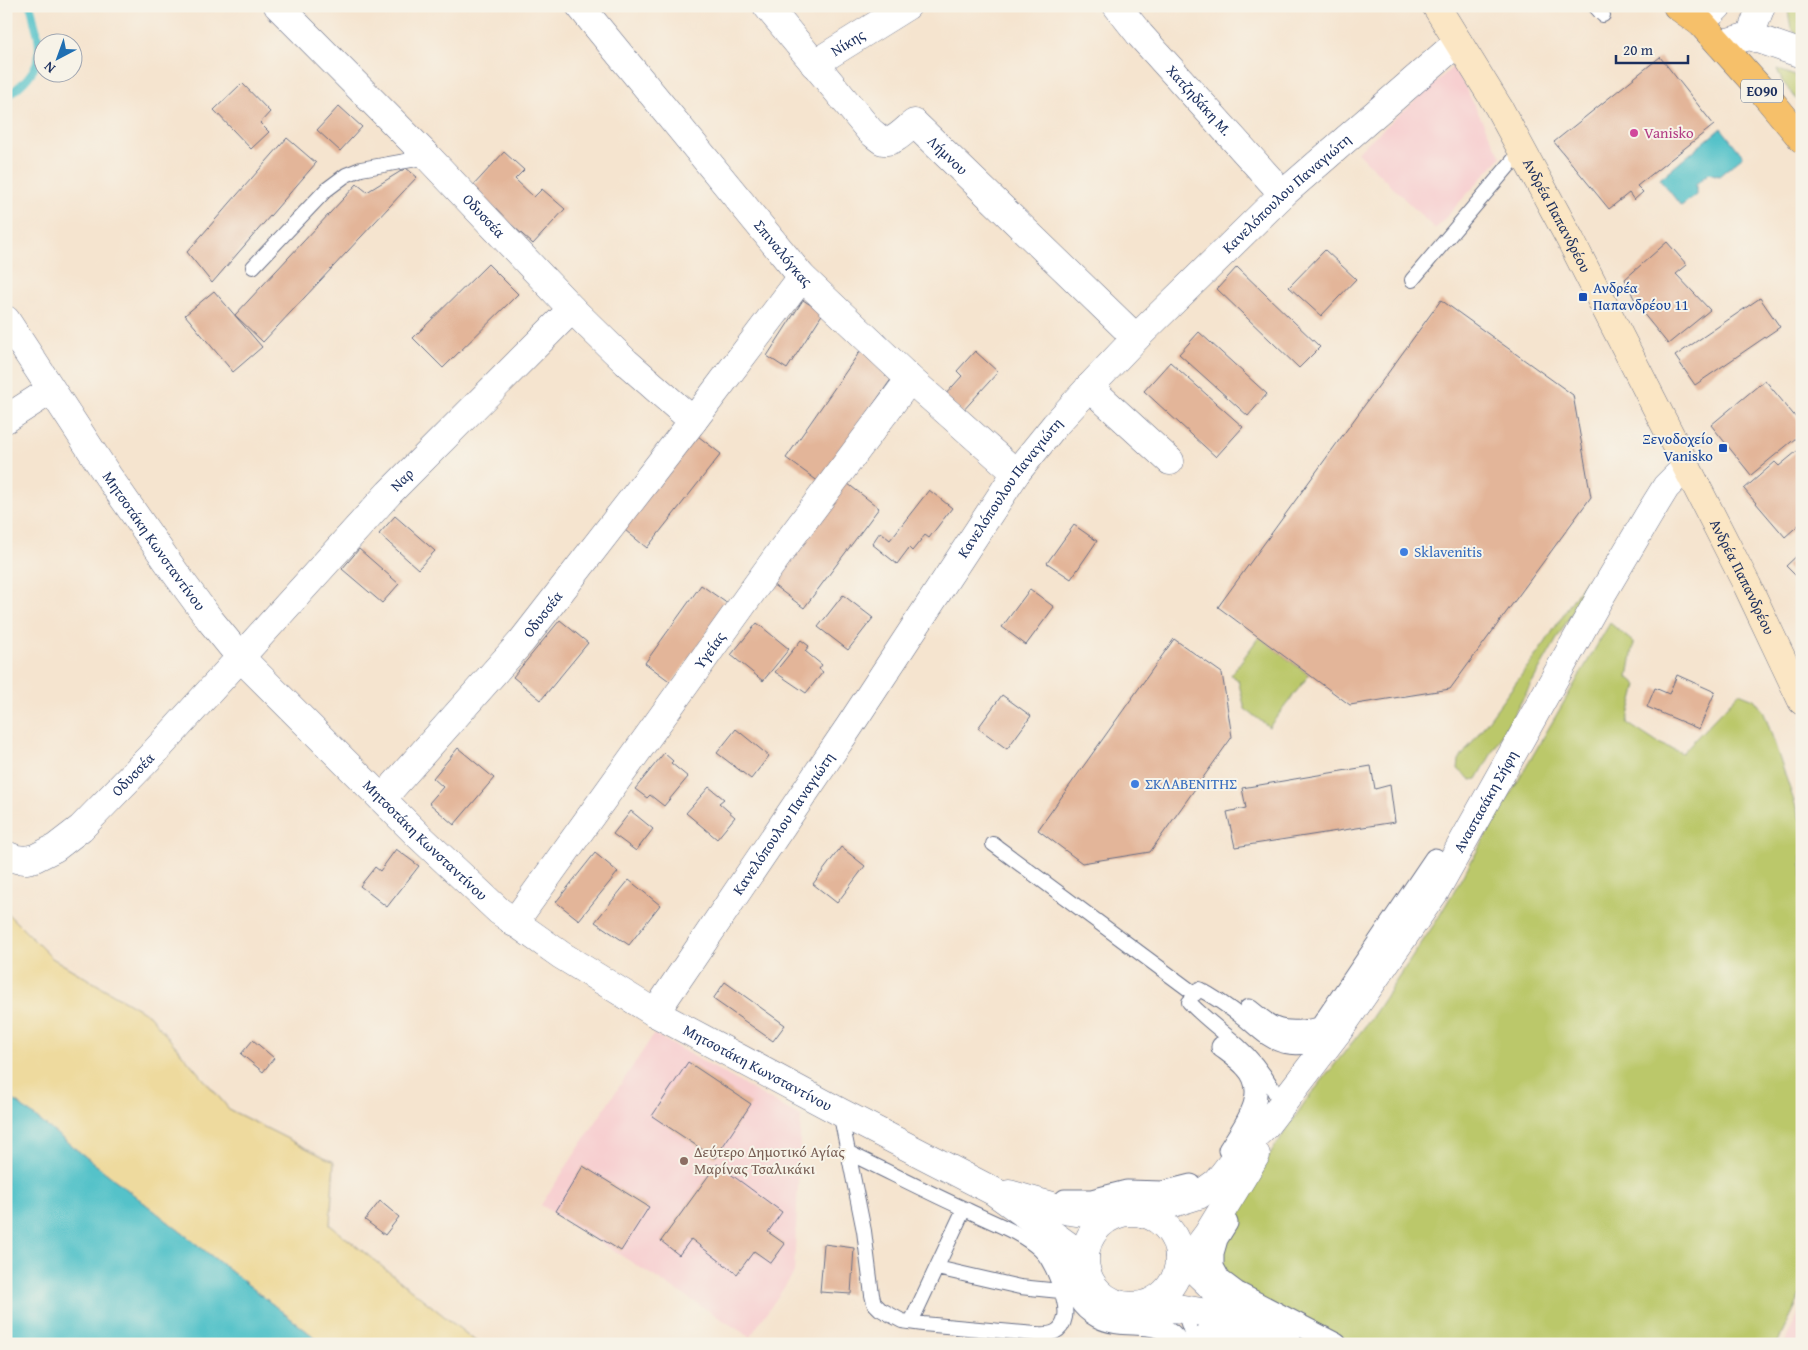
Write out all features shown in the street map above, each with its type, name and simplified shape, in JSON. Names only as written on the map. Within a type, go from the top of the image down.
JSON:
[{"type":"main road","name":"Ανδρέα Παπανδρέου","points":[[1436,6],[1499,108],[1571,241],[1747,585],[1802,701]]},
{"type":"main road","name":"ΕΟ90","points":[[1677,6],[1704,12],[1720,44],[1763,92],[1802,140]]},
{"type":"street","name":"Οδυσσέα","points":[[278,6],[428,157],[572,309],[626,362],[693,421]]},
{"type":"street","name":"Σπιναλόγκας","points":[[580,6],[802,277],[910,379],[1016,473]]},
{"type":"street","name":"Λήμνου","points":[[768,6],[870,131],[883,140],[896,138],[914,123],[1136,338]]},
{"type":"street","name":"Νίκης","points":[[814,64],[907,6]]},
{"type":"street","name":"Χατζηδάκη Μ.","points":[[1117,6],[1140,35],[1284,194]]},
{"type":"street","points":[[1750,36],[1760,6]]},
{"type":"street","points":[[1720,44],[1750,36],[1802,54]]},
{"type":"street","name":"Κανελόπουλου Παναγιώτη","points":[[655,1012],[849,727],[1016,473],[1088,387],[1136,338],[1284,194],[1458,42]]},
{"type":"street","name":"Οδυσσέα","points":[[382,799],[522,641],[802,277]]},
{"type":"street","name":"Ναρ","points":[[241,658],[389,494],[572,309]]},
{"type":"street","name":"Μητσοτάκη Κωνσταντίνου","points":[[6,320],[51,390],[174,571],[241,658],[479,893],[514,923],[561,955],[655,1012],[840,1112],[1055,1220],[1087,1274]]},
{"type":"street","name":"Υγείας","points":[[514,923],[784,547],[910,379]]},
{"type":"street","points":[[1088,387],[1170,462]]},
{"type":"street","points":[[12,408],[51,390]]},
{"type":"street","name":"Αναστασάκη Σήφη","points":[[1234,1165],[1254,1136],[1274,1115],[1330,1041],[1436,890],[1599,599],[1650,513],[1666,487],[1687,468]]},
{"type":"street","name":"Οδυσσέα","points":[[6,855],[16,859],[26,860],[35,858],[55,848],[81,828],[152,755],[241,658]]},
{"type":"street","points":[[1249,1010],[1272,1028],[1280,1031],[1312,1030],[1321,1027],[1435,859]]},
{"type":"street","points":[[1137,1306],[1150,1303],[1162,1296],[1171,1286],[1181,1264],[1207,1235],[1234,1165],[1256,1099],[1256,1089],[1252,1075],[1246,1067],[1222,1047]]},
{"type":"street","points":[[1142,1213],[1199,1195],[1217,1182],[1234,1165]]},
{"type":"street","points":[[1179,1344],[1171,1333],[1164,1328],[1108,1321],[1097,1317],[1088,1310],[1075,1293],[1064,1260],[1059,1252],[1046,1240],[1065,1200],[1092,1200],[1127,1191],[1163,1192],[1186,1188],[1200,1181],[1211,1172],[1234,1165]]},
{"type":"street","points":[[1234,1165],[1253,1179],[1218,1239],[1213,1253],[1213,1267],[1227,1286],[1251,1328]]},
{"type":"street","points":[[1288,1344],[1251,1328],[1218,1295],[1181,1264],[1176,1242],[1170,1230],[1154,1217],[1142,1213],[1125,1212],[1114,1215],[1100,1224],[1088,1241],[1084,1257],[1087,1274],[1095,1288],[1106,1299],[1121,1305],[1183,1309],[1251,1328],[1336,1344]]},
{"type":"street","points":[[1055,1220],[1090,1214],[1114,1215]]},
{"type":"street","points":[[1207,1344],[1205,1334],[1208,1329],[1213,1327],[1251,1328]]},
{"type":"lane","points":[[1412,280],[1522,150]]},
{"type":"lane","points":[[253,267],[326,190],[346,175],[361,169],[428,157]]},
{"type":"lane","points":[[993,844],[1194,995],[1222,1002],[1274,1042],[1294,1047],[1313,1046],[1330,1041]]},
{"type":"lane","points":[[1194,995],[1205,1018],[1240,1047],[1270,1084],[1274,1115]]},
{"type":"lane","points":[[840,1112],[847,1152],[864,1231],[874,1303],[894,1318],[911,1322],[1027,1334],[1050,1334],[1058,1331],[1063,1324],[1065,1316],[1064,1304],[1050,1265],[1042,1252],[1020,1236],[847,1152]]},
{"type":"lane","points":[[911,1322],[964,1209]]},
{"type":"lane","points":[[936,1268],[1020,1287],[1060,1291]]},
{"type":"lane","points":[[1183,1309],[1195,1344]]},
{"type":"shaded area","points":[[1454,66],[1501,157],[1435,229],[1357,152]]},
{"type":"shaded area","name":"Δεύτερο Δημοτικό Αγίας Μαρίνας Τσαλικάκι","points":[[654,1034],[801,1117],[794,1273],[750,1337],[541,1205]]},
{"type":"shaded area","points":[[1802,1306],[1802,1344],[1784,1344]]},
{"type":"green space","points":[[1787,6],[1802,6],[1802,40],[1791,28]]},
{"type":"green space","points":[[1777,69],[1802,79],[1802,106],[1782,81]]},
{"type":"green space","points":[[1586,579],[1590,581],[1477,779],[1471,780],[1458,769],[1459,760],[1545,643]]},
{"type":"green space","points":[[1610,623],[1634,643],[1628,677],[1637,685],[1627,723],[1656,742],[1682,753],[1739,693],[1754,699],[1764,712],[1802,825],[1802,1293],[1777,1344],[1344,1344],[1225,1280],[1220,1241],[1277,1143],[1305,1102],[1370,1020],[1437,920]]},
{"type":"green space","points":[[1259,637],[1309,675],[1269,727],[1245,709],[1238,680],[1231,675]]},
{"type":"sand","points":[[6,912],[52,958],[149,1015],[230,1110],[334,1162],[330,1225],[479,1344],[323,1344],[6,1094]]},
{"type":"water","points":[[1721,128],[1743,156],[1719,176],[1709,173],[1696,184],[1696,195],[1681,206],[1660,179]]},
{"type":"water","points":[[6,1094],[323,1344],[6,1344]]},
{"type":"building","name":"Vanisko","points":[[1660,57],[1714,125],[1637,186],[1643,192],[1634,200],[1629,193],[1609,209],[1554,142]]},
{"type":"building","points":[[242,83],[270,112],[260,123],[269,132],[251,149],[214,110]]},
{"type":"building","points":[[339,106],[362,127],[340,151],[317,130]]},
{"type":"building","points":[[287,138],[316,163],[212,283],[187,252]]},
{"type":"building","points":[[504,152],[524,170],[515,179],[534,197],[542,189],[565,209],[533,244],[471,188]]},
{"type":"building","points":[[406,168],[417,177],[263,342],[235,315],[357,184],[367,192]]},
{"type":"building","points":[[1667,242],[1687,265],[1676,274],[1710,310],[1668,344],[1638,307],[1625,279]]},
{"type":"building","points":[[1325,250],[1356,279],[1321,316],[1289,287]]},
{"type":"building","points":[[488,264],[518,294],[443,368],[413,338]]},
{"type":"building","points":[[1237,267],[1320,347],[1299,368],[1217,289]]},
{"type":"building","points":[[214,291],[262,347],[233,372],[185,315]]},
{"type":"building","points":[[1760,298],[1780,327],[1695,385],[1675,356]]},
{"type":"building","points":[[803,300],[823,313],[787,369],[767,356]]},
{"type":"building","name":"Sklavenitis","points":[[1441,300],[1573,395],[1591,497],[1450,689],[1350,705],[1218,607]]},
{"type":"building","points":[[1199,332],[1267,394],[1248,416],[1179,354]]},
{"type":"building","points":[[863,347],[894,375],[819,482],[786,458]]},
{"type":"building","points":[[975,351],[998,372],[962,412],[944,396],[962,376],[957,371]]},
{"type":"building","points":[[1170,362],[1243,427],[1216,457],[1144,391]]},
{"type":"building","points":[[1765,380],[1802,425],[1802,433],[1751,475],[1711,425]]},
{"type":"building","points":[[694,433],[721,454],[647,548],[620,526]]},
{"type":"building","points":[[1802,447],[1802,522],[1785,537],[1744,489],[1775,462],[1779,466]]},
{"type":"building","points":[[843,480],[879,508],[804,608],[768,581]]},
{"type":"building","points":[[929,490],[952,508],[929,538],[925,535],[912,551],[909,548],[897,564],[872,544],[880,532],[890,540]]},
{"type":"building","points":[[395,516],[435,551],[418,569],[379,534]]},
{"type":"building","points":[[1074,525],[1097,541],[1071,579],[1047,563]]},
{"type":"building","points":[[359,549],[399,584],[382,603],[342,569]]},
{"type":"building","points":[[1802,551],[1802,582],[1786,566]]},
{"type":"building","points":[[701,585],[728,604],[672,683],[645,663]]},
{"type":"building","points":[[1030,589],[1054,607],[1026,645],[1002,627]]},
{"type":"building","points":[[843,595],[873,618],[848,650],[818,627]]},
{"type":"building","points":[[560,620],[588,643],[541,700],[513,677]]},
{"type":"building","points":[[757,623],[789,649],[763,681],[731,655]]},
{"type":"building","name":"ΣΚΛΑΒΕΝΙΤΗΣ","points":[[1174,639],[1222,673],[1232,737],[1150,852],[1082,863],[1038,830]]},
{"type":"building","points":[[801,640],[809,646],[805,651],[822,665],[819,669],[823,672],[806,693],[775,672]]},
{"type":"building","points":[[1677,675],[1715,692],[1699,729],[1647,707],[1655,688],[1669,694]]},
{"type":"building","points":[[1002,695],[1031,716],[1007,749],[978,728]]},
{"type":"building","points":[[736,729],[769,756],[751,779],[717,753]]},
{"type":"building","points":[[458,748],[494,778],[454,825],[429,803],[443,787],[433,778]]},
{"type":"building","points":[[664,753],[673,761],[671,763],[688,777],[664,806],[650,795],[647,798],[635,789]]},
{"type":"building","points":[[1371,766],[1375,789],[1390,785],[1395,822],[1235,847],[1227,812],[1246,808],[1242,788]]},
{"type":"building","points":[[709,787],[724,799],[719,803],[735,817],[717,839],[686,813]]},
{"type":"building","points":[[631,811],[653,829],[636,851],[613,834]]},
{"type":"building","points":[[841,847],[865,866],[837,903],[813,884]]},
{"type":"building","points":[[396,849],[419,866],[387,907],[360,886],[375,867],[380,871]]},
{"type":"building","points":[[595,853],[618,872],[579,920],[556,902]]},
{"type":"building","points":[[629,880],[660,905],[629,945],[595,922]]},
{"type":"building","points":[[725,982],[785,1025],[773,1041],[713,999]]},
{"type":"building","points":[[253,1040],[274,1058],[263,1072],[241,1054]]},
{"type":"building","points":[[688,1062],[751,1104],[715,1158],[652,1116]]},
{"type":"building","points":[[717,1164],[782,1212],[768,1232],[785,1244],[771,1263],[754,1251],[737,1274],[691,1239],[679,1255],[661,1241]]},
{"type":"building","points":[[583,1166],[649,1207],[621,1251],[556,1211]]},
{"type":"building","points":[[380,1201],[399,1217],[385,1235],[365,1220]]},
{"type":"building","points":[[824,1244],[854,1248],[851,1294],[820,1292]]},
{"type":"building","points":[[1162,1334],[1166,1344],[1136,1344]]},
{"type":"waterway","points":[[6,97],[24,82],[35,66],[38,57],[38,37],[30,6]]},
{"type":"place","name":"Vanisko","points":[[1634,133]]},
{"type":"place","name":"Ανδρέα Παπανδρέου 11","points":[[1583,297]]},
{"type":"place","name":"Ξενοδοχείο Vanisko","points":[[1723,448]]},
{"type":"place","name":"Sklavenitis","points":[[1404,552]]},
{"type":"place","name":"ΣΚΛΑΒΕΝΙΤΗΣ","points":[[1135,784]]},
{"type":"place","name":"Δεύτερο Δημοτικό Αγίας Μαρίνας Τσαλικάκι","points":[[684,1161]]}]
